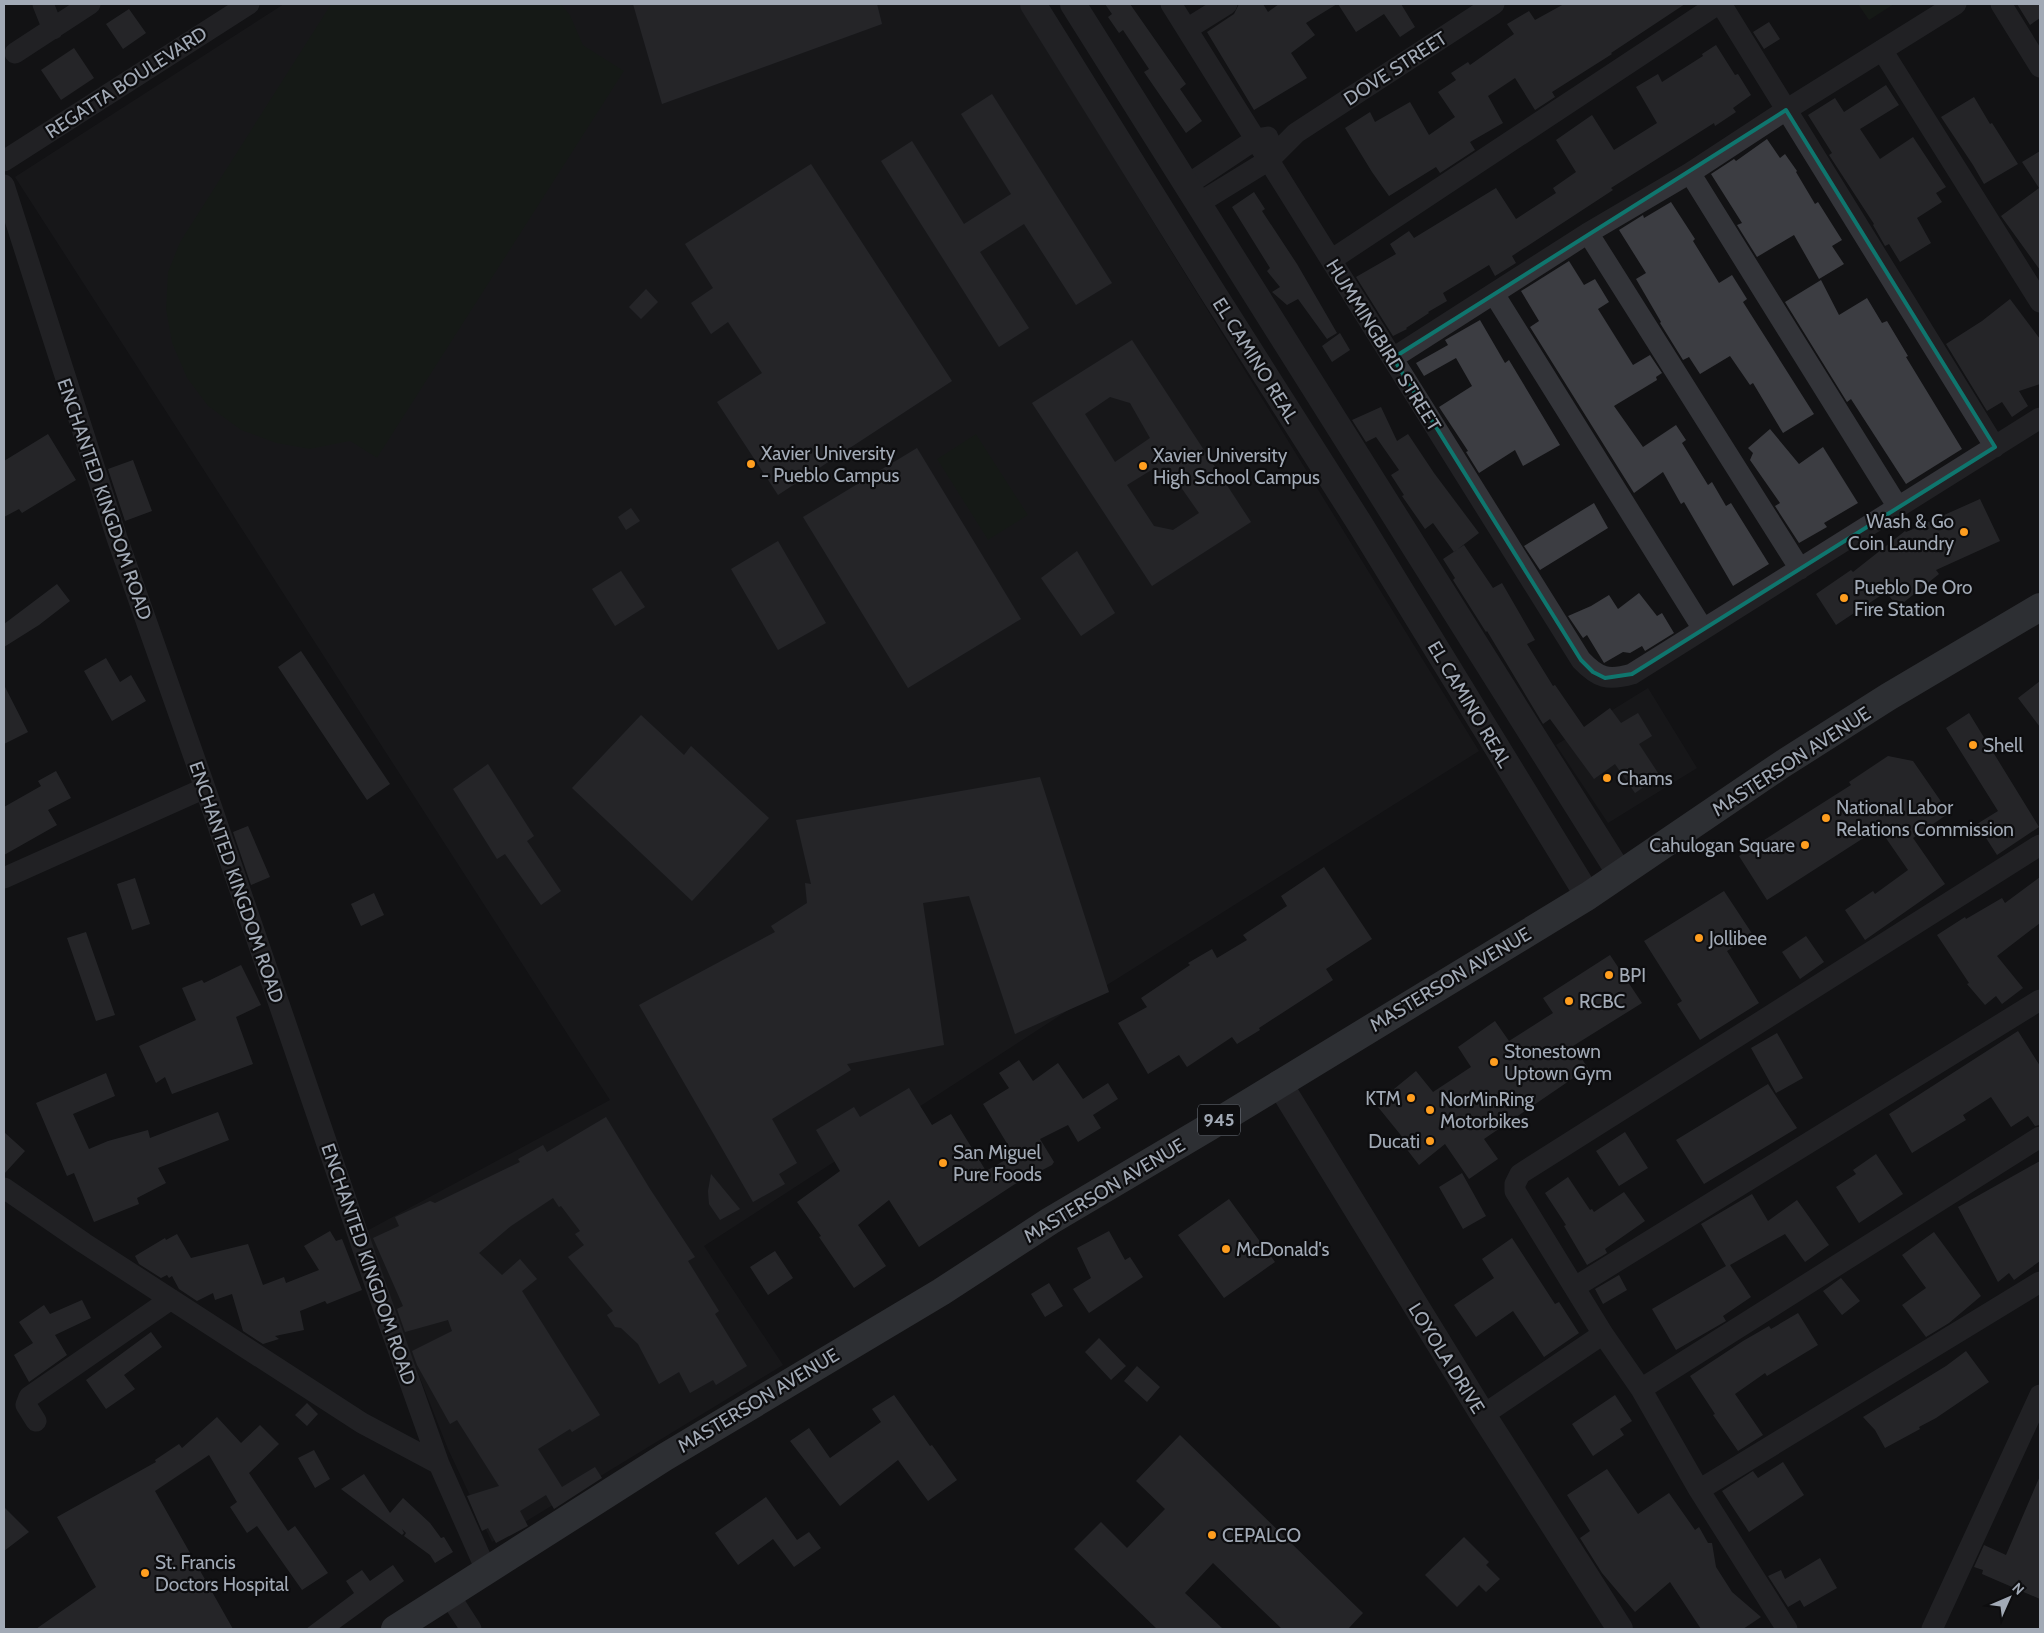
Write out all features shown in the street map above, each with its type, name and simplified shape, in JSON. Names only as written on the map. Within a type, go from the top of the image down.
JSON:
[{"type":"main road","name":"MASTERSON AVENUE","points":[[412,1625],[449,1595],[665,1457],[941,1292],[1050,1221],[1588,896],[1781,766],[1888,697],[2040,607]]},
{"type":"street","points":[[42,4],[53,29]]},
{"type":"street","points":[[15,53],[90,4]]},
{"type":"street","name":"REGATTA BOULEVARD","points":[[4,161],[249,4]]},
{"type":"street","name":"EL CAMINO REAL","points":[[1033,4],[1360,524],[1588,896]]},
{"type":"street","name":"EL CAMINO REAL","points":[[1073,4],[1620,874]]},
{"type":"street","name":"HUMMINGBIRD STREET","points":[[1171,4],[1581,660],[1592,672],[1605,678],[1618,678],[1632,674],[1703,629]]},
{"type":"street","points":[[1187,29],[1227,4]]},
{"type":"street","name":"DOVE STREET","points":[[1193,194],[1269,160],[1296,133],[1494,4]]},
{"type":"street","points":[[1331,260],[1719,4],[1995,446]]},
{"type":"street","points":[[1393,358],[1588,233],[1690,173],[1786,110],[1956,4]]},
{"type":"street","points":[[2001,4],[2040,67]]},
{"type":"street","points":[[1882,50],[2040,302]]},
{"type":"street","name":"DOVE STREET","points":[[1193,194],[1256,139],[1296,133]]},
{"type":"street","points":[[1690,173],[1898,507]]},
{"type":"street","name":"ENCHANTED KINGDOM ROAD","points":[[4,185],[117,538],[376,1287],[439,1464],[487,1572]]},
{"type":"street","points":[[1588,233],[1800,569]]},
{"type":"street","points":[[1494,294],[1703,629],[2040,418]]},
{"type":"street","points":[[4,878],[205,788]]},
{"type":"street","points":[[1787,1629],[1699,1490],[1641,1389],[1603,1334],[1515,1191],[1515,1184],[1520,1174],[2040,845]]},
{"type":"street","points":[[1575,1287],[2040,1000]]},
{"type":"street","name":"LOYOLA DRIVE","points":[[1279,1083],[1483,1415],[1620,1629]]},
{"type":"street","points":[[1641,1389],[2040,1137]]},
{"type":"street","points":[[4,1188],[84,1243],[362,1423],[439,1464]]},
{"type":"street","points":[[1699,1490],[2040,1282]]},
{"type":"street","points":[[36,1421],[26,1405],[29,1397],[171,1299]]},
{"type":"street","points":[[1483,1415],[1603,1334]]},
{"type":"street","points":[[1932,1629],[2040,1395]]},
{"type":"street","points":[[449,1595],[471,1629]]},
{"type":"highlighted area","points":[[1786,110],[1995,447],[1632,674],[1605,678],[1593,672],[1581,660],[1393,358]]},
{"type":"shaded area","name":"Xavier University - Pueblo Campus","points":[[284,4],[1019,4],[1479,751],[1107,985],[704,1246],[783,1365],[492,1542],[448,1449],[363,1233],[610,1100],[15,177]]},
{"type":"shaded area","points":[[331,4],[561,4],[570,15],[583,45],[624,71],[377,458],[350,441],[310,449],[276,443],[241,430],[208,406],[187,378],[172,343],[166,309],[168,272],[180,242]]},
{"type":"shaded area","points":[[1858,4],[1894,4],[1869,20]]},
{"type":"shaded area","points":[[976,434],[1028,515],[988,540],[937,459]]},
{"type":"shaded area","points":[[1648,688],[1697,768],[1608,823],[1556,745]]},
{"type":"building","points":[[633,4],[877,4],[882,24],[662,104]]},
{"type":"building","points":[[1105,4],[1130,4],[1186,84],[1180,89],[1202,121],[1186,133],[1144,72],[1149,69],[1123,30],[1119,33],[1108,17],[1112,14]]},
{"type":"building","points":[[1239,4],[1263,4],[1268,12],[1279,4],[1337,4],[1306,23],[1315,35],[1291,53],[1307,78],[1254,110],[1207,32],[1234,14]]},
{"type":"building","points":[[1338,4],[1401,4],[1415,27],[1400,37],[1384,14],[1356,32]]},
{"type":"building","points":[[1564,4],[1685,4],[1552,92],[1555,97],[1535,110],[1515,78],[1488,96],[1503,123],[1470,142],[1475,150],[1440,173],[1436,167],[1389,196],[1345,128],[1370,112],[1375,122],[1410,102],[1429,135],[1455,117],[1438,92],[1456,80],[1451,73],[1468,62],[1470,65],[1514,34],[1507,24],[1529,11],[1535,20]]},
{"type":"building","points":[[2017,4],[2040,4],[2040,18],[2030,25]]},
{"type":"building","points":[[129,9],[146,33],[123,49],[106,24]]},
{"type":"building","points":[[1769,22],[1780,39],[1764,49],[1753,32]]},
{"type":"building","points":[[1716,45],[1735,75],[1738,74],[1751,95],[1733,108],[1736,112],[1715,126],[1714,123],[1611,188],[1613,190],[1512,256],[1516,263],[1495,276],[1489,265],[1443,293],[1447,301],[1428,312],[1407,329],[1393,336],[1356,277],[1396,254],[1390,244],[1409,231],[1414,238],[1496,188],[1516,219],[1556,193],[1553,188],[1576,172],[1556,140],[1592,115],[1614,150],[1657,123],[1636,87],[1658,74],[1662,82],[1703,56],[1702,54]]},
{"type":"building","points":[[74,48],[94,78],[61,100],[41,70]]},
{"type":"building","points":[[1886,85],[1899,105],[1860,129],[1880,159],[1913,137],[1946,187],[1936,193],[1942,202],[1917,218],[1931,243],[1900,262],[1889,244],[1885,246],[1874,224],[1829,155],[1832,153],[1808,115],[1835,98],[1844,112]]},
{"type":"building","points":[[992,94],[1112,283],[1076,305],[1024,224],[980,252],[1029,328],[999,347],[881,161],[912,141],[964,224],[1011,194],[961,114]]},
{"type":"building","points":[[1974,97],[2018,164],[1984,184],[1941,117]]},
{"type":"building","points":[[1767,139],[1780,158],[1785,154],[1797,171],[1815,204],[1818,202],[1842,240],[1832,246],[1844,264],[1819,279],[1794,235],[1757,257],[1737,225],[1742,223],[1711,174],[1734,159],[1736,161]]},
{"type":"building","points":[[2040,151],[2040,270],[2001,216],[2039,188],[2022,162]]},
{"type":"building","points":[[811,164],[952,381],[778,495],[717,402],[762,373],[728,322],[711,334],[691,303],[713,288],[685,244]]},
{"type":"building","points":[[1254,192],[1265,209],[1262,211],[1297,264],[1337,333],[1327,339],[1298,299],[1287,305],[1272,292],[1280,287],[1267,271],[1270,268],[1232,207]]},
{"type":"building","points":[[1671,202],[1695,239],[1693,241],[1719,283],[1732,275],[1747,299],[1743,302],[1814,414],[1783,433],[1753,383],[1750,385],[1730,356],[1700,374],[1689,357],[1683,360],[1636,279],[1646,273],[1619,230],[1643,215],[1644,218]]},
{"type":"building","points":[[1569,261],[1584,285],[1595,279],[1609,302],[1598,309],[1633,365],[1650,355],[1662,373],[1656,377],[1657,380],[1614,406],[1643,447],[1676,425],[1686,440],[1682,443],[1708,485],[1712,482],[1726,506],[1731,503],[1769,564],[1733,586],[1684,502],[1681,504],[1663,472],[1634,493],[1530,327],[1539,321],[1521,291]]},
{"type":"building","points":[[1821,280],[1839,315],[1867,298],[1882,323],[1887,321],[1908,356],[1906,357],[1962,449],[1906,484],[1851,399],[1847,402],[1785,302]]},
{"type":"building","points":[[646,289],[658,302],[641,319],[629,307]]},
{"type":"building","points":[[2010,299],[2040,339],[2040,384],[2019,391],[2028,406],[2012,417],[2002,402],[1987,411],[1946,344],[1982,321]]},
{"type":"building","points":[[1480,320],[1505,363],[1509,360],[1560,445],[1523,466],[1515,450],[1479,473],[1466,452],[1468,451],[1439,407],[1472,386],[1456,358],[1424,376],[1416,363],[1448,345],[1445,340]]},
{"type":"building","points":[[1340,333],[1350,350],[1332,362],[1322,346]]},
{"type":"building","name":"Xavier University High School Campus","points":[[1132,340],[1251,522],[1152,586],[1032,403]],"holes":[[[1110,397],[1130,403],[1150,438],[1115,462],[1085,414]],[[1153,469],[1161,481],[1171,473],[1199,513],[1173,530],[1154,526],[1127,485]]]},
{"type":"building","points":[[1381,407],[1397,441],[1408,434],[1434,473],[1479,533],[1454,552],[1433,523],[1425,529],[1402,496],[1404,495],[1391,475],[1399,470],[1376,437],[1366,442],[1352,420]]},
{"type":"building","points":[[1770,429],[1799,464],[1823,447],[1858,503],[1824,523],[1827,527],[1799,543],[1775,506],[1780,503],[1750,460],[1753,453],[1748,448]]},
{"type":"building","points":[[48,434],[76,480],[22,513],[19,509],[4,517],[4,461]]},
{"type":"building","points":[[917,448],[1021,619],[908,688],[803,517]]},
{"type":"building","points":[[133,460],[152,511],[125,521],[108,469]]},
{"type":"building","points":[[1980,499],[2000,541],[1936,570],[1939,574],[1898,607],[1886,592],[1836,625],[1816,594],[1851,570],[1853,572],[1905,531]]},
{"type":"building","points":[[1594,503],[1608,528],[1540,570],[1524,546]]},
{"type":"building","points":[[631,508],[640,521],[626,530],[618,517]]},
{"type":"building","points":[[778,541],[826,623],[778,650],[731,569]]},
{"type":"building","points":[[1464,545],[1493,588],[1502,583],[1535,640],[1527,644],[1553,686],[1555,685],[1584,727],[1610,708],[1621,723],[1638,713],[1652,736],[1639,744],[1660,776],[1635,793],[1615,764],[1594,779],[1550,719],[1543,724],[1487,631],[1453,580],[1455,578],[1443,559]]},
{"type":"building","points":[[1077,551],[1115,613],[1081,636],[1041,578]]},
{"type":"building","points":[[621,571],[645,607],[615,626],[592,589]]},
{"type":"building","points":[[57,584],[70,601],[39,625],[4,647],[4,624]]},
{"type":"building","points":[[1639,593],[1657,616],[1662,613],[1674,633],[1645,651],[1642,646],[1630,653],[1623,652],[1604,663],[1587,635],[1583,638],[1568,616],[1591,606],[1609,595],[1618,609]]},
{"type":"building","points":[[301,651],[390,784],[367,800],[278,667]]},
{"type":"building","points":[[106,658],[120,682],[131,675],[146,701],[112,721],[84,671]]},
{"type":"building","points":[[2040,681],[2040,727],[2018,698]]},
{"type":"building","points":[[4,685],[28,732],[4,744]]},
{"type":"building","points":[[1969,713],[2039,827],[1997,855],[1977,824],[1998,811],[1946,728]]},
{"type":"building","points":[[641,715],[684,755],[691,746],[769,818],[692,901],[572,788]]},
{"type":"building","points":[[1888,756],[1913,761],[1949,813],[1913,838],[1945,884],[1865,940],[1845,910],[1873,891],[1875,894],[1908,870],[1879,828],[1767,900],[1739,856],[1851,785],[1849,782]]},
{"type":"building","points":[[488,764],[534,836],[527,841],[561,891],[541,905],[505,854],[497,859],[453,789]]},
{"type":"building","points":[[56,771],[71,798],[48,810],[57,825],[4,855],[4,807],[41,786],[38,781]]},
{"type":"building","points":[[1040,777],[1109,992],[1015,1034],[969,896],[923,903],[944,1045],[847,1064],[851,1070],[772,1119],[797,1163],[779,1174],[785,1184],[753,1202],[639,1005],[775,932],[771,926],[807,903],[805,883],[811,884],[796,820]]},
{"type":"building","points":[[248,826],[270,877],[251,885],[233,832]]},
{"type":"building","points":[[1324,867],[1372,939],[1326,969],[1333,980],[1237,1044],[1232,1037],[1187,1067],[1179,1055],[1148,1074],[1118,1023],[1147,1007],[1141,998],[1190,965],[1188,963],[1212,949],[1217,958],[1247,940],[1243,935],[1287,906],[1281,896]]},
{"type":"building","points":[[2040,877],[2040,923],[1997,956],[2023,988],[2002,1004],[1996,996],[1985,1005],[1967,984],[1969,983],[1937,935],[1965,917],[1966,919],[2002,898],[2005,903]]},
{"type":"building","points":[[135,878],[150,924],[132,930],[117,884]]},
{"type":"building","points":[[1724,891],[1753,935],[1727,951],[1759,1003],[1700,1040],[1677,1004],[1682,1001],[1644,941]]},
{"type":"building","points":[[374,893],[384,915],[361,926],[351,904]]},
{"type":"building","points":[[86,932],[115,1015],[96,1021],[67,938]]},
{"type":"building","points":[[1806,936],[1824,962],[1800,979],[1782,952]]},
{"type":"building","points":[[1610,955],[1642,1003],[1573,1046],[1588,1068],[1484,1139],[1498,1159],[1469,1179],[1445,1144],[1419,1165],[1405,1147],[1408,1144],[1378,1107],[1396,1091],[1394,1089],[1416,1071],[1433,1092],[1471,1067],[1458,1047],[1495,1021],[1509,1041],[1553,1013],[1543,998]]},
{"type":"building","points":[[241,965],[261,1005],[236,1017],[253,1064],[172,1094],[165,1077],[156,1083],[139,1046],[196,1020],[182,988],[202,980],[204,983]]},
{"type":"building","points":[[2018,1031],[2040,1066],[2040,1125],[2035,1126],[2028,1116],[2011,1127],[1991,1097],[1963,1115],[1966,1120],[1912,1153],[1889,1114]]},
{"type":"building","points":[[1777,1033],[1803,1078],[1776,1093],[1751,1048]]},
{"type":"building","points":[[1019,1060],[1033,1081],[1058,1063],[1083,1099],[1108,1083],[1118,1099],[1093,1115],[1101,1128],[1078,1142],[1068,1125],[1040,1139],[1054,1162],[1052,1165],[1015,1184],[919,1247],[889,1200],[858,1225],[886,1266],[854,1288],[797,1202],[840,1171],[816,1130],[854,1107],[860,1117],[909,1088],[932,1125],[951,1114],[986,1171],[1014,1155],[983,1104],[1009,1088],[999,1073]]},
{"type":"building","points":[[106,1073],[115,1096],[73,1114],[89,1149],[108,1141],[148,1130],[150,1138],[218,1112],[229,1140],[158,1168],[166,1183],[137,1198],[139,1204],[94,1222],[74,1173],[67,1176],[36,1103]]},
{"type":"building","points":[[1768,1084],[1797,1128],[1704,1184],[1676,1140]]},
{"type":"building","points":[[606,1117],[695,1257],[688,1261],[719,1311],[715,1314],[747,1366],[716,1385],[713,1380],[690,1393],[679,1372],[659,1384],[638,1344],[621,1328],[615,1327],[607,1315],[613,1311],[568,1257],[584,1245],[575,1234],[580,1231],[561,1206],[559,1207],[553,1198],[511,1226],[479,1253],[502,1275],[520,1259],[537,1279],[522,1291],[600,1415],[572,1432],[570,1429],[538,1449],[562,1487],[595,1467],[602,1478],[554,1509],[546,1495],[520,1511],[528,1526],[496,1543],[488,1528],[482,1531],[467,1496],[499,1486],[457,1420],[450,1424],[417,1365],[412,1351],[452,1331],[448,1320],[405,1332],[397,1309],[403,1306],[373,1238],[399,1226],[395,1217],[430,1201],[435,1203],[520,1162],[518,1159],[543,1145],[547,1152]]},
{"type":"building","points":[[4,1132],[25,1151],[4,1174]]},
{"type":"building","points":[[1625,1132],[1648,1168],[1619,1186],[1596,1151]]},
{"type":"building","points":[[1876,1154],[1903,1194],[1859,1223],[1836,1187],[1856,1174],[1853,1170]]},
{"type":"building","points":[[2040,1161],[2040,1261],[2014,1280],[2009,1273],[1998,1282],[1958,1207]]},
{"type":"building","points":[[1462,1173],[1486,1216],[1463,1229],[1439,1187]]},
{"type":"building","points":[[711,1174],[740,1209],[720,1220],[709,1204],[708,1191]]},
{"type":"building","points":[[1568,1177],[1590,1210],[1592,1209],[1594,1212],[1624,1192],[1645,1221],[1605,1249],[1607,1253],[1587,1265],[1564,1226],[1566,1225],[1545,1193]]},
{"type":"building","points":[[1752,1194],[1768,1221],[1797,1200],[1829,1245],[1805,1262],[1785,1234],[1730,1265],[1751,1297],[1723,1316],[1726,1321],[1676,1350],[1652,1309],[1726,1266],[1701,1224]]},
{"type":"building","name":"McDonald's","points":[[1229,1199],[1275,1262],[1224,1298],[1178,1235]]},
{"type":"building","points":[[330,1231],[336,1241],[342,1239],[362,1290],[327,1304],[325,1301],[300,1311],[304,1330],[275,1336],[279,1339],[263,1344],[243,1331],[232,1294],[215,1300],[213,1293],[197,1301],[179,1289],[172,1276],[169,1278],[167,1275],[161,1278],[139,1264],[135,1256],[165,1238],[166,1240],[177,1234],[191,1258],[248,1244],[263,1285],[284,1277],[286,1283],[319,1270],[304,1246]]},
{"type":"building","points":[[1109,1231],[1125,1260],[1130,1257],[1143,1277],[1089,1313],[1073,1289],[1091,1278],[1077,1248]]},
{"type":"building","points":[[1934,1232],[1981,1296],[1949,1323],[1926,1337],[1902,1305],[1926,1288],[1902,1255]]},
{"type":"building","points":[[1512,1238],[1555,1304],[1559,1302],[1579,1333],[1544,1357],[1513,1311],[1476,1337],[1454,1305],[1494,1278],[1482,1259]]},
{"type":"building","points":[[775,1251],[793,1278],[768,1295],[750,1267]]},
{"type":"building","points":[[1619,1275],[1627,1290],[1603,1304],[1595,1289]]},
{"type":"building","points":[[1841,1278],[1860,1301],[1842,1315],[1823,1291]]},
{"type":"building","points":[[1049,1283],[1063,1306],[1045,1317],[1031,1294]]},
{"type":"building","points":[[82,1300],[91,1318],[55,1335],[67,1355],[29,1382],[14,1355],[33,1343],[19,1322],[44,1305],[50,1314]]},
{"type":"building","points":[[1798,1313],[1818,1345],[1767,1376],[1765,1373],[1735,1394],[1763,1435],[1738,1451],[1713,1415],[1715,1414],[1690,1376],[1743,1341],[1769,1326],[1771,1329]]},
{"type":"building","points":[[151,1332],[162,1347],[124,1375],[135,1389],[106,1409],[86,1380]]},
{"type":"building","points":[[1099,1338],[1126,1366],[1111,1380],[1085,1352]]},
{"type":"building","points":[[1966,1351],[1989,1382],[1936,1418],[1919,1427],[1920,1429],[1885,1448],[1875,1430],[1863,1417],[1946,1366]]},
{"type":"building","points":[[1137,1366],[1160,1387],[1147,1402],[1124,1381]]},
{"type":"building","points":[[894,1395],[957,1480],[928,1501],[898,1460],[840,1506],[790,1441],[809,1428],[830,1458],[881,1422],[872,1409]]},
{"type":"building","points":[[1615,1395],[1632,1421],[1620,1429],[1624,1435],[1593,1456],[1572,1424]]},
{"type":"building","points":[[307,1403],[318,1414],[307,1426],[295,1415]]},
{"type":"building","name":"St. Francis Doctors Hospital","points":[[217,1417],[241,1443],[260,1425],[279,1444],[249,1473],[288,1531],[295,1526],[328,1573],[302,1590],[257,1526],[247,1533],[230,1507],[237,1502],[209,1455],[155,1491],[233,1629],[36,1629],[96,1587],[57,1517],[156,1462],[155,1460],[179,1444],[182,1448]]},
{"type":"building","name":"CEPALCO","points":[[1180,1435],[1363,1613],[1348,1629],[1282,1629],[1213,1563],[1185,1593],[1223,1629],[1157,1629],[1074,1549],[1101,1522],[1127,1548],[1165,1509],[1136,1481]]},
{"type":"building","points":[[314,1450],[330,1479],[315,1488],[298,1458]]},
{"type":"building","points":[[1783,1462],[1804,1495],[1749,1532],[1722,1491],[1753,1471],[1758,1478]]},
{"type":"building","points":[[1607,1469],[1638,1514],[1669,1493],[1695,1530],[1699,1527],[1708,1543],[1712,1543],[1716,1567],[1732,1592],[1761,1617],[1743,1629],[1701,1629],[1670,1582],[1635,1612],[1602,1573],[1580,1538],[1590,1531],[1567,1495]]},
{"type":"building","points":[[364,1474],[390,1513],[403,1498],[430,1523],[441,1538],[444,1537],[453,1552],[435,1563],[430,1555],[404,1536],[406,1533],[402,1529],[404,1533],[402,1535],[341,1489]]},
{"type":"building","points":[[2040,1476],[2040,1599],[1982,1574],[1983,1570],[1974,1567],[1984,1545],[2006,1555]]},
{"type":"building","points":[[766,1497],[797,1540],[809,1532],[821,1548],[794,1567],[773,1539],[738,1565],[715,1533]]},
{"type":"building","points":[[4,1507],[29,1532],[4,1551]]},
{"type":"building","points":[[1464,1537],[1489,1562],[1486,1565],[1500,1579],[1486,1592],[1479,1585],[1457,1607],[1425,1575]]},
{"type":"building","points":[[1820,1558],[1837,1588],[1804,1607],[1800,1600],[1788,1607],[1768,1576],[1781,1570],[1785,1579]]},
{"type":"building","points":[[393,1565],[404,1581],[338,1629],[306,1629],[354,1593],[346,1581],[362,1570],[370,1581]]},
{"type":"place","name":"Xavier University - Pueblo Campus","points":[[751,464]]},
{"type":"place","name":"Xavier University High School Campus","points":[[1143,466]]},
{"type":"place","name":"Wash & Go Coin Laundry","points":[[1964,532]]},
{"type":"place","name":"Pueblo De Oro Fire Station","points":[[1844,598]]},
{"type":"place","name":"Shell","points":[[1973,745]]},
{"type":"place","name":"Chams","points":[[1607,778]]},
{"type":"place","name":"National Labor Relations Commission","points":[[1826,818]]},
{"type":"place","name":"Cahulogan Square","points":[[1805,845]]},
{"type":"place","name":"Jollibee","points":[[1699,938]]},
{"type":"place","name":"BPI","points":[[1609,975]]},
{"type":"place","name":"RCBC","points":[[1569,1001]]},
{"type":"place","name":"Stonestown Uptown Gym","points":[[1494,1062]]},
{"type":"place","name":"KTM","points":[[1411,1098]]},
{"type":"place","name":"NorMinRing Motorbikes","points":[[1430,1110]]},
{"type":"place","name":"Ducati","points":[[1430,1141]]},
{"type":"place","name":"San Miguel Pure Foods","points":[[943,1163]]},
{"type":"place","name":"McDonald's","points":[[1226,1249]]},
{"type":"place","name":"CEPALCO","points":[[1212,1535]]},
{"type":"place","name":"St. Francis Doctors Hospital","points":[[145,1573]]}]
